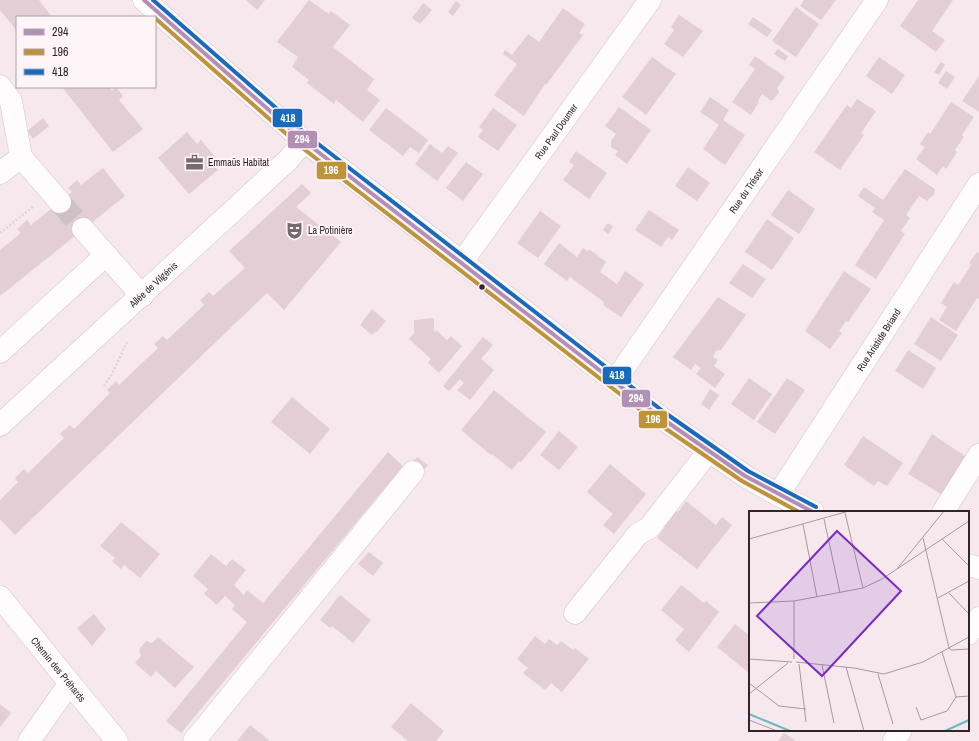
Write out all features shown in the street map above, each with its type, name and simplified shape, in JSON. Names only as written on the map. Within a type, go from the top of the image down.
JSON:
[{"type":"street","points":[[144,0],[304,141],[615,381],[708,452],[778,495],[811,511]]},
{"type":"street","name":"Rue Paul Doumer","points":[[462,262],[650,0]]},
{"type":"street","name":"Rue du Trésor","points":[[615,381],[877,0]]},
{"type":"street","points":[[0,86],[11,101],[21,156],[55,197]]},
{"type":"street","name":"Allée de Vilgénis","points":[[0,425],[142,296],[288,160],[304,141]]},
{"type":"street","points":[[0,173],[21,156]]},
{"type":"street","name":"Rue Aristide Briand","points":[[778,495],[979,184]]},
{"type":"street","points":[[83,229],[142,296]]},
{"type":"street","points":[[0,352],[106,255]]},
{"type":"street","points":[[575,614],[638,534],[649,528],[708,452]]},
{"type":"street","points":[[944,511],[979,455]]},
{"type":"street","points":[[194,741],[413,472]]},
{"type":"street","points":[[969,565],[979,568]]},
{"type":"street","name":"Chemin des Préhards","points":[[0,597],[117,741]]},
{"type":"street","points":[[969,633],[979,618]]},
{"type":"street","points":[[29,741],[70,683]]},
{"type":"street","points":[[894,741],[900,731]]},
{"type":"path","points":[[0,233],[55,197]]},
{"type":"path","points":[[104,386],[112,374],[128,340]]},
{"type":"building","points":[[0,0],[39,0],[51,16],[16,16],[16,30],[0,10]]},
{"type":"building","points":[[246,0],[265,0],[257,10]]},
{"type":"building","points":[[309,0],[329,14],[331,11],[350,25],[333,47],[374,79],[367,90],[380,100],[363,122],[336,100],[334,104],[307,83],[309,80],[292,67],[298,57],[277,42]]},
{"type":"building","points":[[804,0],[836,0],[821,20],[800,6]]},
{"type":"building","points":[[918,0],[953,0],[932,31],[945,40],[936,52],[900,26]]},
{"type":"building","points":[[456,1],[461,5],[453,16],[448,12]]},
{"type":"building","points":[[423,3],[432,10],[420,24],[412,18]]},
{"type":"building","points":[[796,7],[819,24],[796,57],[772,41]]},
{"type":"building","points":[[563,8],[585,24],[579,33],[583,35],[546,85],[545,84],[524,116],[494,95],[517,64],[503,54],[505,50],[512,55],[528,34],[539,42]]},
{"type":"building","points":[[679,15],[703,31],[683,57],[664,44],[674,30],[671,27]]},
{"type":"building","points":[[753,17],[772,30],[767,37],[748,24]]},
{"type":"building","points":[[778,49],[788,56],[785,61],[774,54]]},
{"type":"building","points":[[755,56],[785,77],[777,88],[779,92],[773,100],[770,100],[762,94],[751,115],[732,102],[755,69],[749,65]]},
{"type":"building","points":[[652,57],[676,74],[646,115],[622,97]]},
{"type":"building","points":[[879,57],[905,75],[892,94],[866,76]]},
{"type":"building","points":[[941,62],[945,64],[939,75],[934,72]]},
{"type":"building","points":[[946,71],[955,77],[947,89],[938,83]]},
{"type":"building","points":[[979,76],[979,112],[962,101]]},
{"type":"building","points":[[63,88],[110,88],[112,91],[117,88],[123,96],[119,100],[143,129],[113,152]]},
{"type":"building","points":[[710,97],[729,110],[723,120],[745,135],[725,165],[703,149],[719,125],[700,112]]},
{"type":"building","points":[[857,99],[876,111],[861,133],[864,135],[840,170],[814,152],[847,105],[851,108]]},
{"type":"building","points":[[951,102],[974,117],[962,135],[964,137],[955,150],[957,152],[946,169],[943,166],[937,175],[916,159],[925,147],[920,144],[928,132],[930,134]]},
{"type":"building","points":[[619,107],[651,130],[627,164],[615,155],[618,151],[611,147],[611,141],[616,134],[605,126]]},
{"type":"building","points":[[386,108],[428,140],[419,153],[410,147],[403,156],[369,130]]},
{"type":"building","points":[[493,108],[517,125],[498,151],[478,137],[483,130],[479,127]]},
{"type":"building","points":[[43,118],[49,126],[33,139],[27,131]]},
{"type":"building","points":[[187,132],[197,144],[201,140],[217,159],[212,163],[218,170],[189,194],[158,158]]},
{"type":"building","points":[[430,144],[442,153],[448,146],[458,153],[437,181],[415,164]]},
{"type":"building","points":[[576,151],[607,173],[589,199],[563,180],[574,165],[569,162]]},
{"type":"building","points":[[466,162],[483,174],[463,201],[446,188]]},
{"type":"building","points":[[688,167],[710,183],[697,201],[675,186]]},
{"type":"building","points":[[103,168],[125,196],[0,296],[0,250],[21,233],[17,229],[27,220],[31,225],[72,192],[68,188],[77,180],[81,185]]},
{"type":"building","points":[[905,169],[935,189],[934,194],[927,201],[919,196],[906,215],[910,218],[901,231],[905,234],[876,279],[855,265],[884,220],[872,212],[875,208],[858,196],[864,187],[883,200]]},
{"type":"building","points":[[302,184],[311,193],[296,207],[341,242],[284,310],[267,293],[15,535],[0,519],[0,500],[18,482],[15,478],[24,469],[28,473],[64,438],[60,434],[70,425],[74,429],[110,393],[107,390],[116,381],[119,385],[158,348],[154,344],[163,336],[167,340],[204,305],[200,300],[209,292],[213,296],[245,268],[229,251]]},
{"type":"building","points":[[788,190],[815,209],[799,234],[771,215]]},
{"type":"building","points":[[649,210],[679,230],[672,240],[668,237],[661,247],[635,230]]},
{"type":"building","points":[[540,211],[561,226],[538,258],[517,243]]},
{"type":"building","points":[[767,219],[794,238],[772,270],[745,252]]},
{"type":"building","points":[[608,223],[613,227],[608,234],[603,230]]},
{"type":"building","points":[[559,243],[577,257],[583,248],[588,251],[589,249],[606,262],[600,272],[617,284],[625,271],[644,284],[621,317],[603,305],[604,302],[570,277],[567,281],[544,264]]},
{"type":"building","points":[[977,252],[979,253],[979,299],[977,298],[956,331],[939,320],[947,307],[941,303],[954,282],[958,285],[971,265],[969,263]]},
{"type":"building","points":[[743,264],[766,279],[752,298],[729,283]]},
{"type":"building","points":[[844,271],[871,289],[848,322],[846,321],[839,331],[842,333],[830,349],[805,331]]},
{"type":"building","points":[[718,297],[746,315],[721,350],[716,351],[713,357],[718,360],[714,366],[725,374],[715,388],[696,374],[701,368],[695,364],[691,370],[673,357]]},
{"type":"building","points":[[372,309],[386,321],[377,332],[376,331],[372,335],[360,325]]},
{"type":"building","points":[[931,317],[958,335],[941,361],[914,344]]},
{"type":"building","points":[[434,318],[434,333],[436,330],[447,340],[451,336],[462,346],[439,373],[428,363],[431,359],[409,339],[414,333],[414,320]]},
{"type":"building","points":[[483,337],[493,345],[481,359],[494,370],[470,400],[457,390],[464,383],[460,379],[449,391],[443,386]]},
{"type":"building","points":[[908,350],[936,368],[923,389],[895,371]]},
{"type":"building","points":[[749,378],[772,394],[754,420],[731,404]]},
{"type":"building","points":[[787,378],[805,390],[775,434],[757,422]]},
{"type":"building","points":[[710,389],[719,395],[709,410],[701,404]]},
{"type":"building","points":[[494,390],[546,432],[521,462],[519,461],[512,470],[461,430]]},
{"type":"building","points":[[292,397],[330,429],[310,454],[271,422]]},
{"type":"building","points":[[559,431],[578,447],[559,470],[540,455]]},
{"type":"building","points":[[932,434],[968,458],[944,496],[908,474]]},
{"type":"building","points":[[863,436],[903,463],[887,486],[878,481],[874,486],[844,465]]},
{"type":"building","points":[[388,452],[403,466],[181,733],[166,721],[247,622],[232,609],[235,605],[225,596],[217,605],[204,594],[208,589],[193,576],[211,554],[226,566],[232,559],[246,570],[234,585],[244,595],[247,590],[263,603]]},
{"type":"building","points":[[417,457],[428,465],[424,470],[413,461]]},
{"type":"building","points":[[610,464],[646,494],[614,534],[603,525],[613,514],[587,492]]},
{"type":"building","points":[[686,501],[716,525],[722,517],[732,525],[697,569],[657,538],[665,527],[660,523],[672,507],[678,512]]},
{"type":"building","points":[[121,522],[160,554],[140,578],[124,565],[121,569],[112,561],[115,558],[100,546]]},
{"type":"building","points":[[369,552],[383,563],[373,576],[358,564]]},
{"type":"building","points":[[681,585],[704,603],[706,601],[719,612],[689,652],[675,640],[684,629],[661,610]]},
{"type":"building","points":[[340,595],[371,620],[353,643],[332,626],[330,628],[320,620]]},
{"type":"building","points":[[94,614],[106,629],[92,646],[77,628]]},
{"type":"building","points":[[735,624],[749,635],[749,673],[717,647]]},
{"type":"building","points":[[535,636],[545,644],[549,639],[557,645],[561,641],[573,650],[575,648],[589,659],[562,692],[551,683],[545,690],[523,673],[528,668],[517,659]]},
{"type":"building","points":[[158,637],[194,667],[175,688],[156,671],[151,677],[135,663],[141,656],[139,650],[146,641],[152,643]]},
{"type":"building","points":[[411,703],[444,731],[436,741],[408,741],[391,727]]},
{"type":"building","points":[[0,704],[11,713],[0,727]]},
{"type":"building","points":[[250,725],[270,741],[237,741]]},
{"type":"building","points":[[784,733],[796,741],[778,741]]},
{"type":"tunnel","points":[[60,202],[83,229]]},
{"type":"transit line","name":"294","points":[[144,0],[304,141],[660,417],[745,476],[811,511]]},
{"type":"transit line","name":"418","points":[[153,0],[308,136],[664,412],[748,471],[816,507]]},
{"type":"transit line","name":"196","points":[[156,19],[300,146],[656,422],[742,481],[797,511]]},
{"type":"place","name":"Emmaüs Habitat","points":[[195,162]]},
{"type":"place","name":"La Potinière","points":[[295,230]]}]
